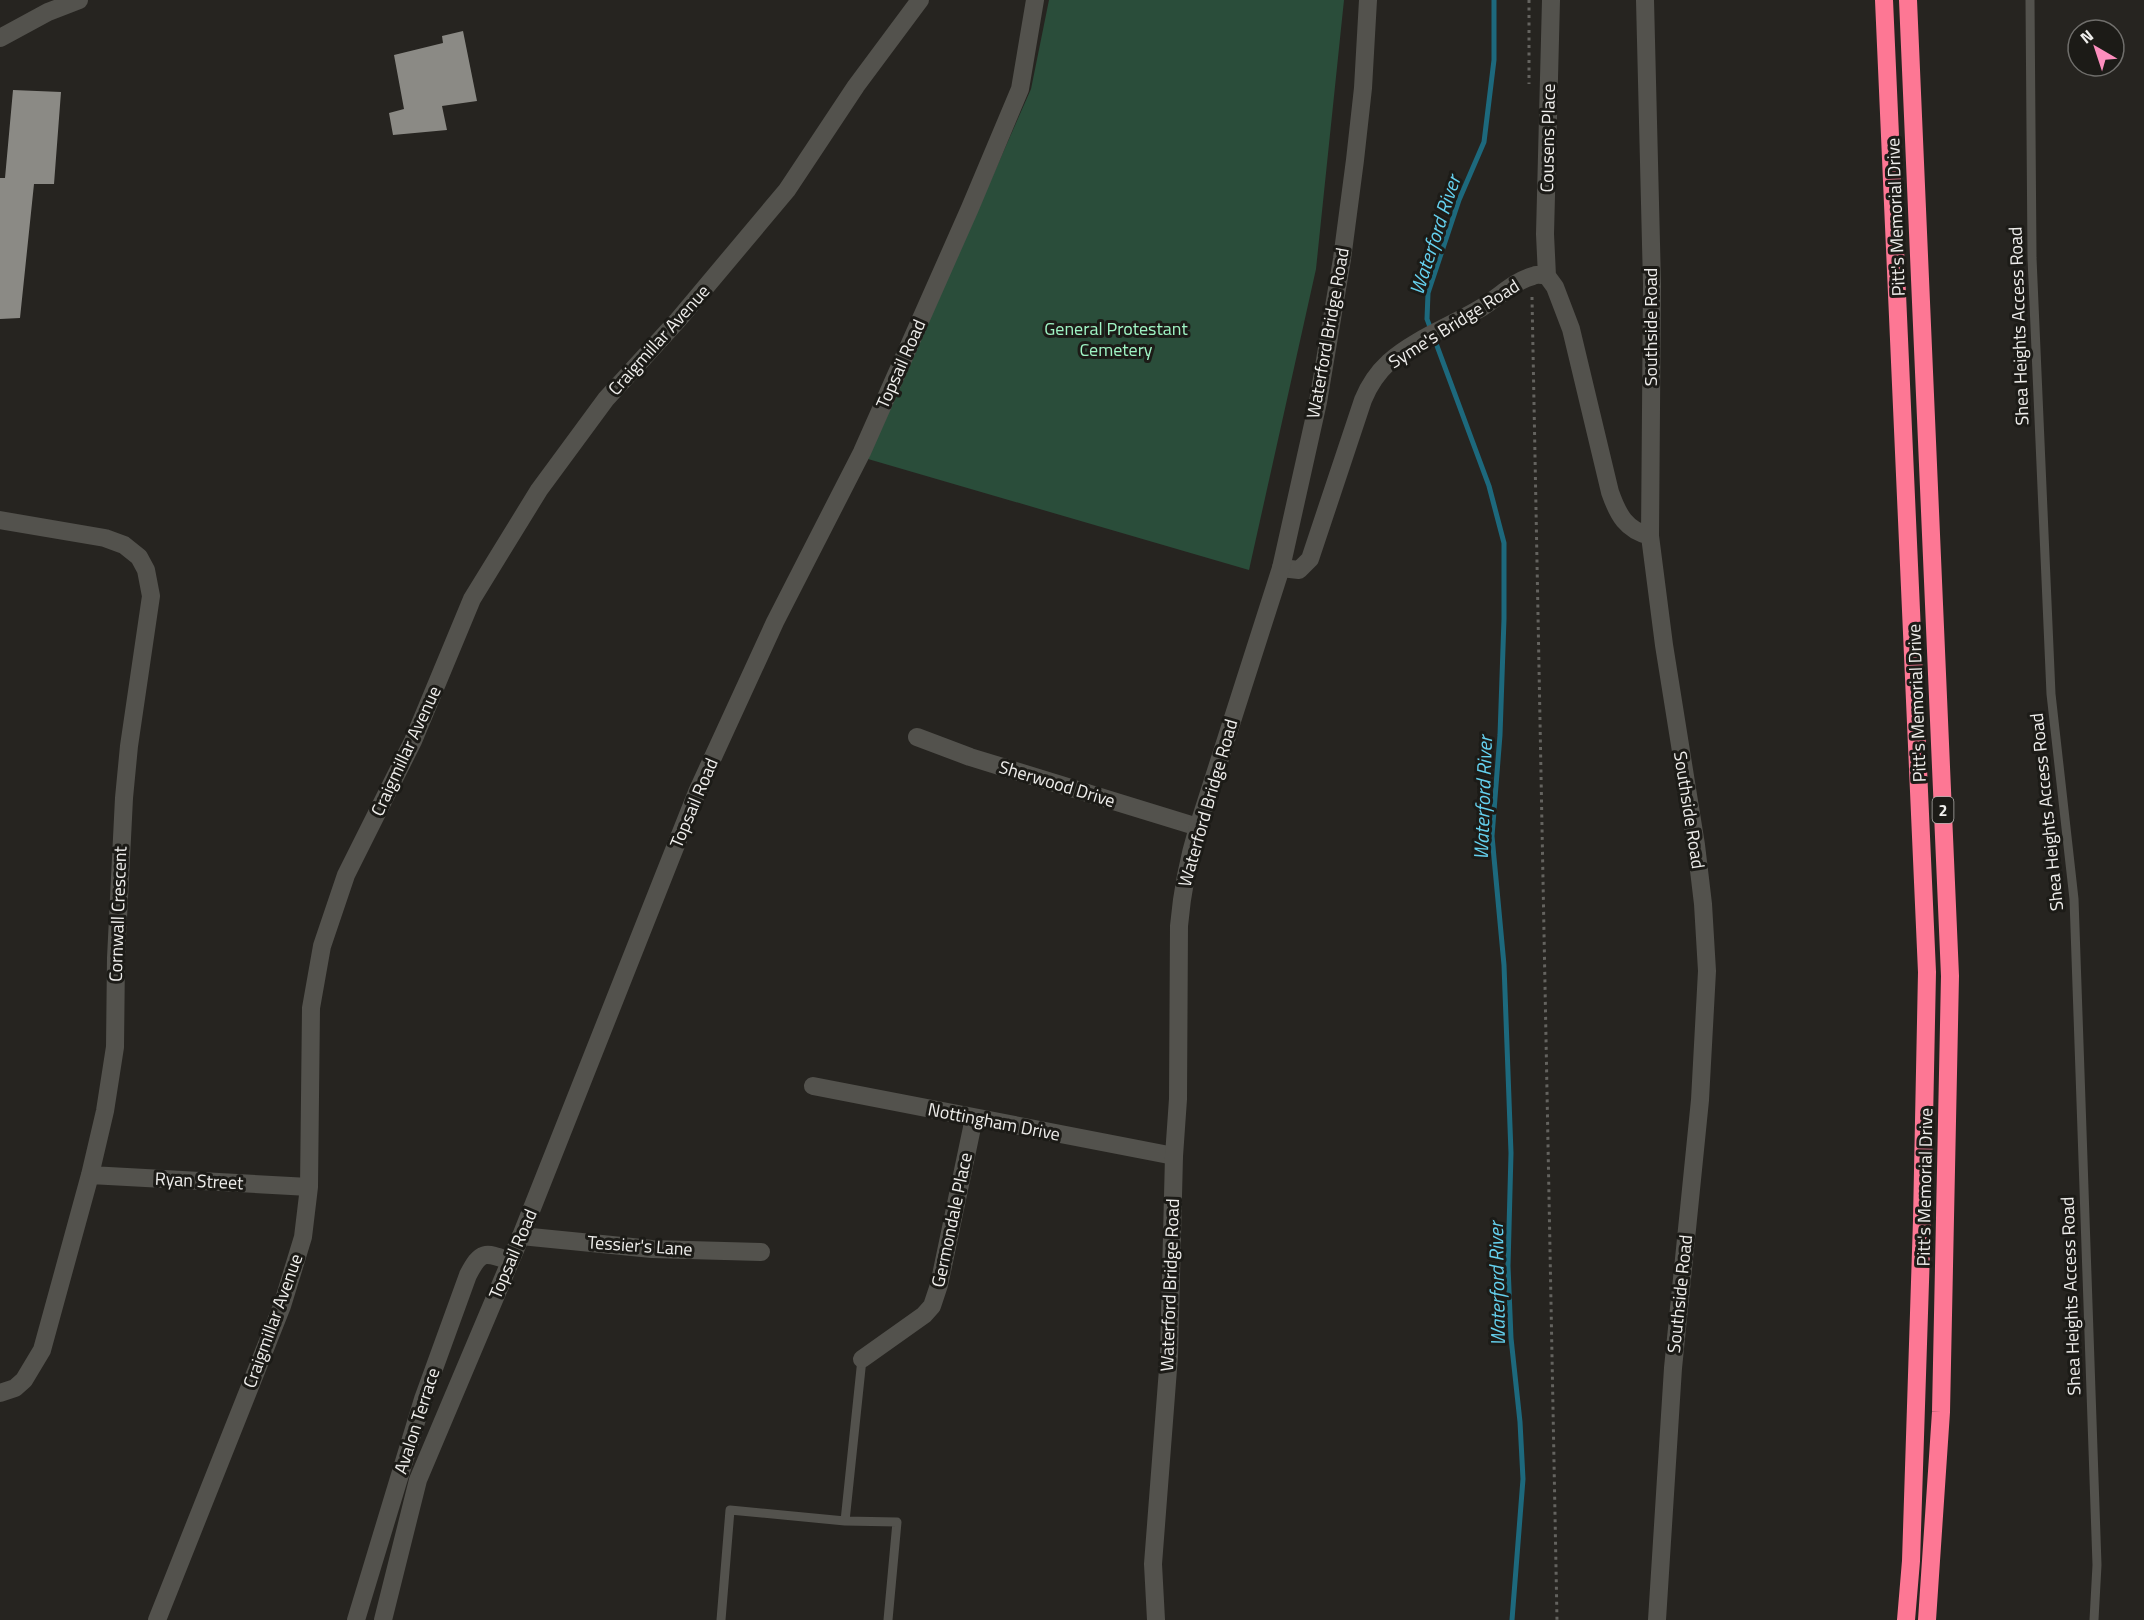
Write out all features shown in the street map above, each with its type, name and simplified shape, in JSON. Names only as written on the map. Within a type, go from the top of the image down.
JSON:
[{"type":"highway","name":"Pitt's Memorial Drive","points":[[1884,0],[1927,972],[1922,1232],[1911,1562],[1906,1620]]},
{"type":"highway","name":"Pitt's Memorial Drive","points":[[1908,0],[1950,976],[1941,1412],[1927,1620]]},
{"type":"street","points":[[0,38],[48,12],[79,0]]},
{"type":"street","name":"Craigmillar Avenue","points":[[157,1620],[282,1306],[303,1237],[309,1187],[311,1008],[322,946],[346,875],[413,741],[472,599],[538,490],[606,399],[678,320],[787,190],[856,86],[920,0]]},
{"type":"street","name":"Topsail Road","points":[[383,1620],[418,1480],[521,1236],[697,792],[775,622],[862,452],[1020,89],[1035,0]]},
{"type":"street","name":"Waterford Bridge Road","points":[[1156,1620],[1153,1564],[1169,1356],[1174,1156],[1178,1099],[1179,926],[1186,867],[1281,568],[1318,402],[1342,259],[1363,88],[1368,0]]},
{"type":"street","name":"Cousens Place","points":[[1547,276],[1545,234],[1551,0]]},
{"type":"street","name":"Southside Road","points":[[1645,0],[1652,284],[1650,536],[1666,657],[1696,845],[1703,904],[1707,971],[1700,1100],[1673,1368],[1657,1620]]},
{"type":"street","name":"Syme's Bridge Road","points":[[1281,568],[1299,570],[1310,560],[1369,384],[1390,361],[1410,346],[1455,324],[1533,275],[1547,276]]},
{"type":"street","points":[[1547,276],[1555,287],[1571,329],[1615,507],[1623,519],[1637,532],[1650,536]]},
{"type":"street","name":"Cornwall Crescent","points":[[0,520],[115,541],[139,557],[146,570],[151,596],[123,798],[116,958],[115,1047],[105,1111],[90,1175],[42,1350],[24,1380],[15,1388],[0,1393]]},
{"type":"street","name":"Sherwood Drive","points":[[917,737],[970,757],[1198,828]]},
{"type":"street","name":"Nottingham Drive","points":[[813,1086],[1174,1156]]},
{"type":"street","name":"Germondale Place","points":[[862,1359],[915,1324],[932,1306],[939,1285],[974,1118]]},
{"type":"street","name":"Ryan Street","points":[[90,1175],[309,1187]]},
{"type":"street","name":"Tessier's Lane","points":[[521,1236],[652,1249],[760,1252]]},
{"type":"street","name":"Avalon Terrace","points":[[356,1620],[423,1399],[468,1275],[476,1259],[482,1256],[488,1254],[510,1261]]},
{"type":"lane","name":"Shea Heights Access Road","points":[[2030,0],[2032,258],[2051,694],[2074,900],[2097,1565],[2094,1620]]},
{"type":"lane","points":[[845,1521],[862,1359]]},
{"type":"lane","points":[[722,1620],[730,1510],[845,1521],[897,1522],[888,1620]]},
{"type":"path","points":[[1532,297],[1557,1620]]},
{"type":"green space","name":"General Protestant Cemetery","points":[[1049,0],[1344,0],[1316,269],[1249,570],[868,459],[1031,89]]},
{"type":"building","points":[[463,31],[477,101],[442,106],[447,130],[393,135],[389,113],[404,109],[394,55],[443,43],[442,36]]},
{"type":"building","points":[[13,90],[61,92],[54,184],[34,184],[20,318],[0,319],[0,178],[5,178]]},
{"type":"waterway","name":"Waterford River","points":[[1494,0],[1494,60],[1484,142],[1459,200],[1428,293],[1427,319],[1489,486],[1504,543],[1500,735],[1492,836],[1504,965],[1511,1153],[1508,1266],[1511,1338],[1520,1422],[1523,1479],[1512,1620]]}]
